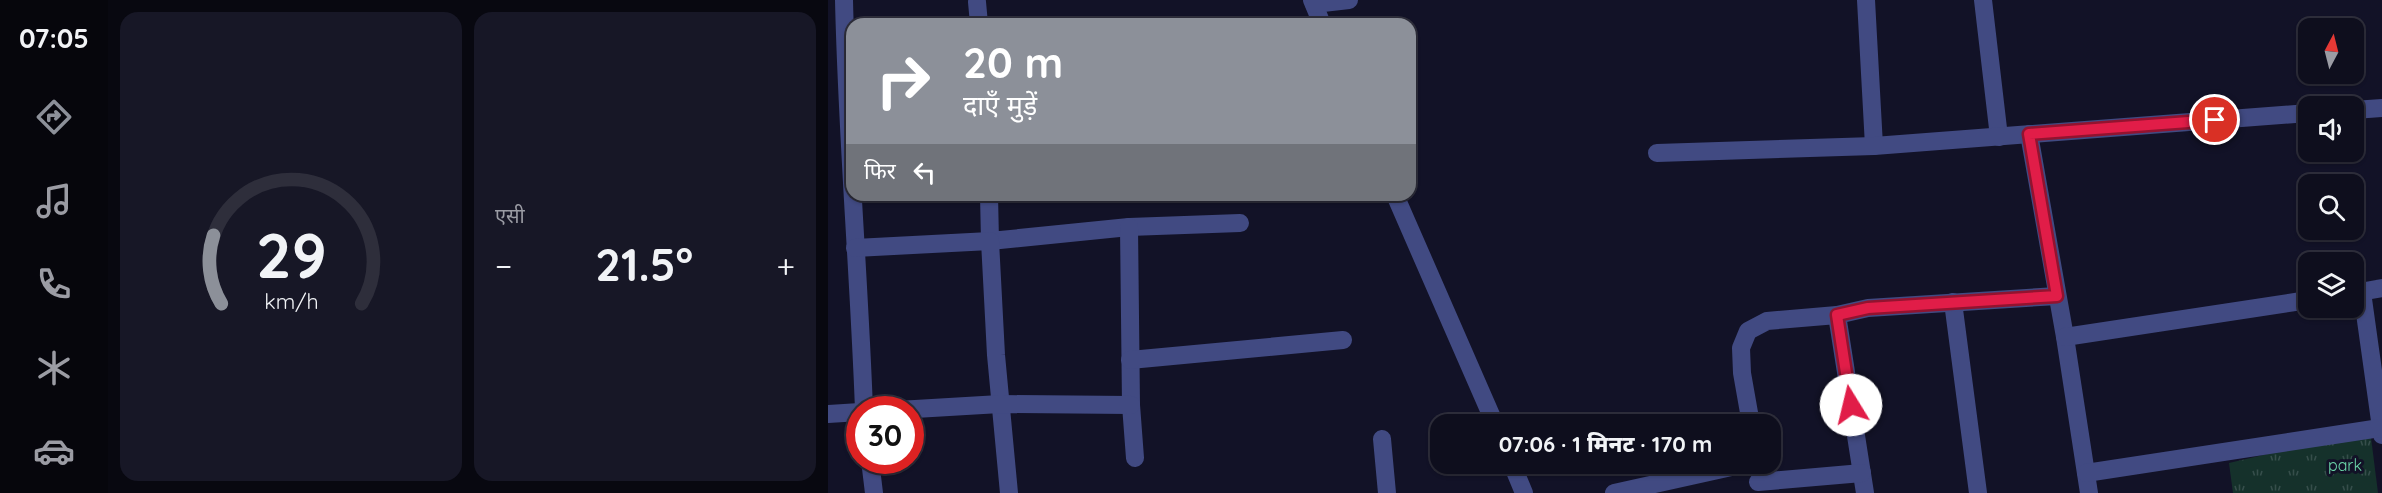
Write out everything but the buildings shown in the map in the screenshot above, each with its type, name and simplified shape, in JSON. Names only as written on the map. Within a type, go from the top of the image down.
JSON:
[{"type":"street","points":[[844,0],[846,37]]},
{"type":"street","points":[[1320,18],[1313,2],[1349,0]]},
{"type":"street","points":[[1866,0],[1874,146]]},
{"type":"street","points":[[1983,0],[1999,137]]},
{"type":"street","points":[[977,2],[978,18]]},
{"type":"street","points":[[2364,109],[2382,108]]},
{"type":"street","points":[[1657,153],[1874,146],[2298,114]]},
{"type":"street","points":[[2029,134],[2065,337],[2089,493]]},
{"type":"street","points":[[853,201],[863,396]]},
{"type":"street","points":[[989,201],[1000,404],[1010,493]]},
{"type":"street","points":[[1398,201],[1491,414]]},
{"type":"street","points":[[855,248],[990,241],[1129,227],[1240,223]]},
{"type":"street","points":[[1129,227],[1131,405],[1135,458]]},
{"type":"street","points":[[2364,291],[2382,288]]},
{"type":"street","points":[[1749,414],[1742,374],[1741,348],[1748,331],[1767,321],[1837,315],[1868,308],[2057,296]]},
{"type":"street","points":[[1953,302],[1978,493]]},
{"type":"street","points":[[2065,337],[2298,302]]},
{"type":"street","points":[[1837,315],[1865,493]]},
{"type":"street","points":[[2086,473],[2381,432],[2362,318]]},
{"type":"street","points":[[1130,360],[1343,340]]},
{"type":"street","points":[[924,408],[1000,404],[1131,405]]},
{"type":"street","points":[[828,414],[846,413]]},
{"type":"street","points":[[1382,439],[1387,493]]},
{"type":"street","points":[[1759,488],[1862,473]]},
{"type":"street","points":[[872,474],[874,493]]},
{"type":"street","points":[[1516,474],[1524,493]]},
{"type":"street","points":[[1614,493],[1700,474]]},
{"type":"green space","name":"park","points":[[2370,430],[2378,493],[2233,493],[2229,463]]},
{"type":"route","points":[[1851,405],[1837,315],[1868,308],[2057,296],[2029,134],[2215,120]]}]
